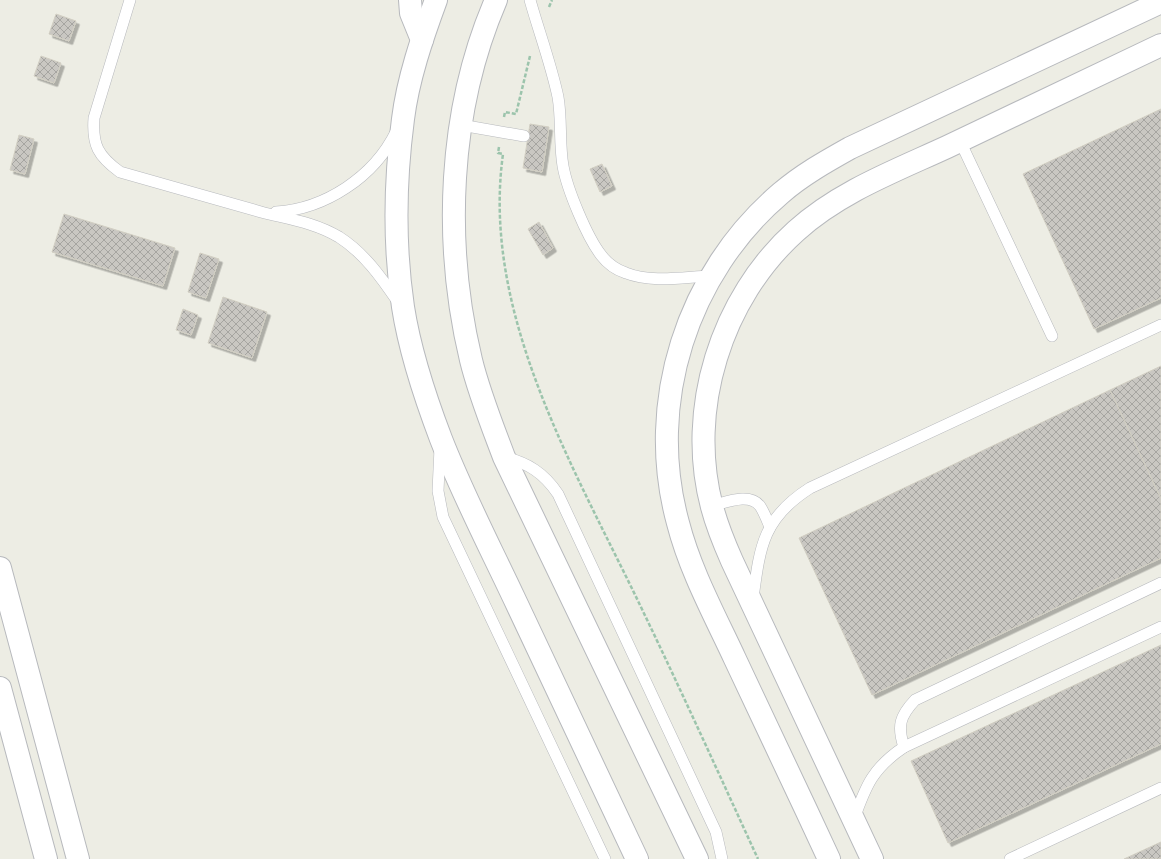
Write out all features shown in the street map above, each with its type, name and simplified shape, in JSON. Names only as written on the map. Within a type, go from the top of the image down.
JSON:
[{"type":"street","points":[[410,0],[414,20],[422,40]]},
{"type":"street","points":[[436,0],[422,40],[403,118],[398,194],[399,262],[403,308],[426,396],[458,481],[637,859]]},
{"type":"street","points":[[499,2],[477,55],[467,91],[457,156],[454,207],[455,258],[461,310],[471,360],[485,410],[504,457],[697,859]]},
{"type":"street","points":[[829,859],[697,579],[678,524],[671,496],[666,439],[671,383],[686,328],[710,276],[726,253],[761,211],[803,176],[857,145],[1161,2]]},
{"type":"street","points":[[872,859],[721,536],[712,506],[704,454],[706,399],[720,345],[730,320],[755,278],[776,250],[796,231],[818,214],[865,185],[1161,45]]},
{"type":"street","points":[[0,568],[78,859]]},
{"type":"street","points":[[0,688],[46,859]]},
{"type":"lane","points":[[130,0],[94,118],[93,134],[97,150],[107,163],[120,172],[263,212],[305,222],[339,237],[368,262],[403,308]]},
{"type":"lane","points":[[530,0],[558,97],[561,122],[561,152],[566,182],[571,197],[602,255],[612,266],[625,273],[639,277],[710,276]]},
{"type":"lane","points":[[263,212],[285,211],[307,206],[328,198],[352,184],[380,157],[393,138],[403,118]]},
{"type":"lane","points":[[461,125],[524,136]]},
{"type":"lane","points":[[960,141],[1052,336]]},
{"type":"lane","points":[[753,605],[761,547],[770,526],[779,512],[793,498],[810,488],[1161,325]]},
{"type":"lane","points":[[441,439],[438,491],[443,517],[605,859]]},
{"type":"lane","points":[[504,457],[530,466],[550,483],[558,494],[716,832],[722,859]]},
{"type":"lane","points":[[712,506],[740,499],[753,501],[760,507],[770,526]]},
{"type":"lane","points":[[904,747],[900,735],[901,722],[906,709],[915,700],[1161,583]]},
{"type":"lane","points":[[854,820],[868,783],[878,769],[890,757],[904,747],[1161,627]]},
{"type":"lane","points":[[1010,859],[1161,788]]},
{"type":"path","points":[[552,0],[538,30],[530,55],[516,114],[505,112],[498,153],[503,154],[499,194],[502,251],[512,298],[534,376],[550,418],[658,643],[758,859]]},
{"type":"building","points":[[56,14],[76,21],[69,41],[49,34]]},
{"type":"building","points":[[41,56],[61,63],[54,83],[34,76]]},
{"type":"building","points":[[1161,109],[1161,298],[1094,329],[1023,174]]},
{"type":"building","points":[[530,124],[549,127],[542,172],[523,168]]},
{"type":"building","points":[[19,135],[34,139],[25,174],[10,170]]},
{"type":"building","points":[[602,164],[612,186],[600,192],[590,169]]},
{"type":"building","points":[[64,214],[175,248],[163,286],[52,252]]},
{"type":"building","points":[[539,222],[553,248],[543,255],[528,229]]},
{"type":"building","points":[[200,253],[219,259],[206,298],[188,292]]},
{"type":"building","points":[[223,297],[267,312],[252,358],[208,343]]},
{"type":"building","points":[[183,309],[198,315],[191,335],[176,330]]},
{"type":"building","points":[[1161,366],[1161,499],[1110,390]]},
{"type":"building","points":[[1110,390],[1161,499],[1161,558],[872,695],[799,538]]},
{"type":"building","points":[[1161,645],[1161,744],[948,843],[911,761]]},
{"type":"building","points":[[1161,842],[1161,859],[1124,859]]}]
